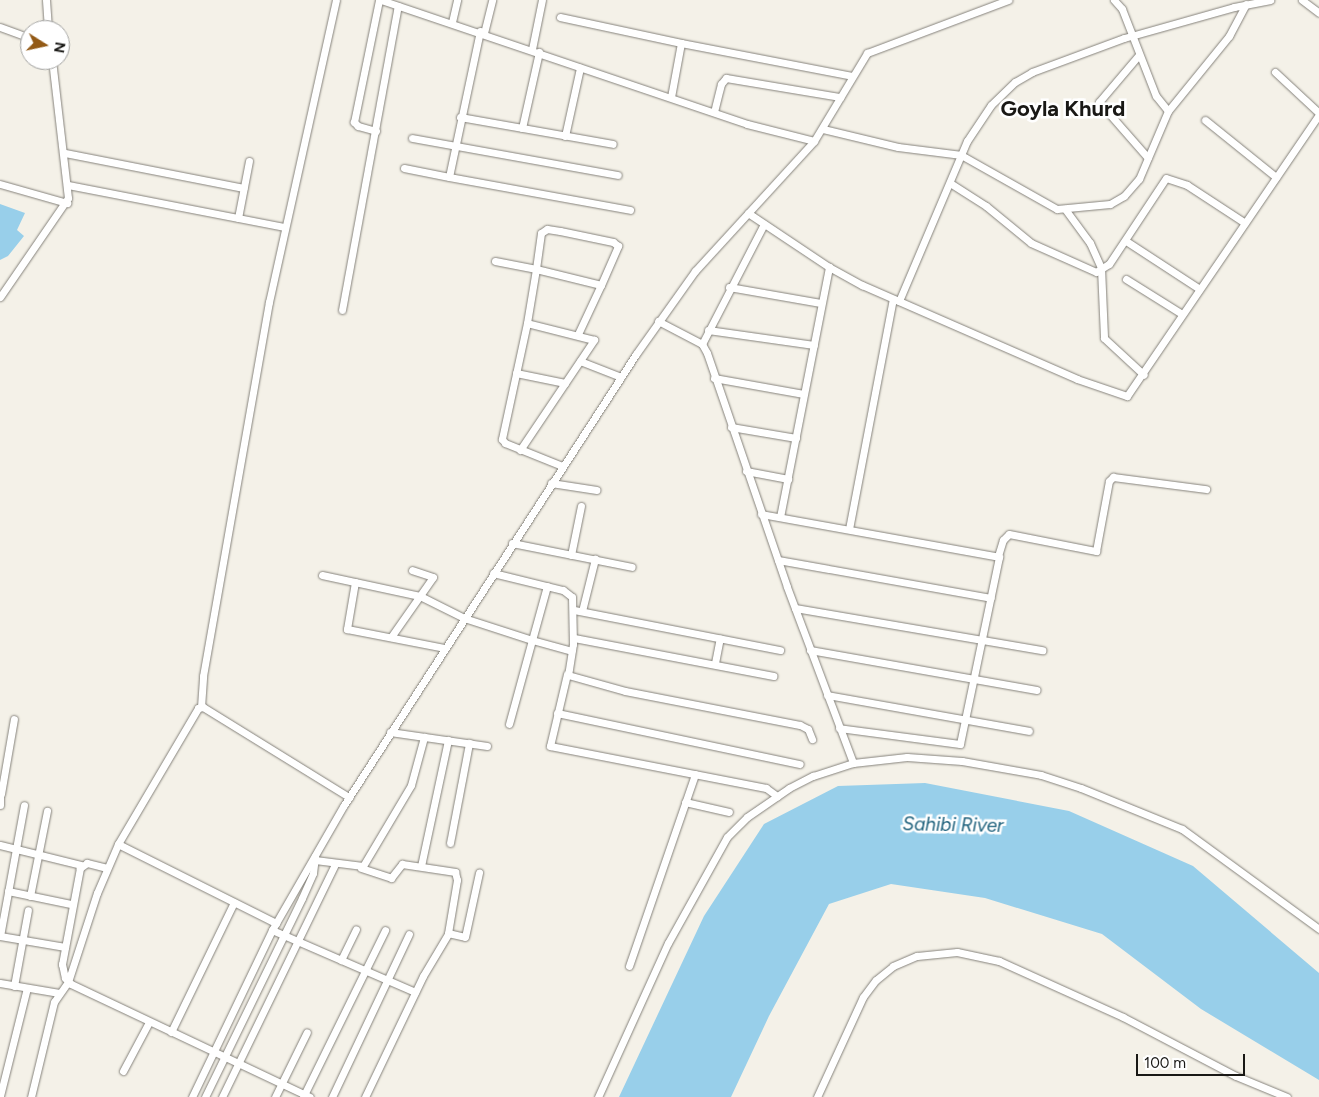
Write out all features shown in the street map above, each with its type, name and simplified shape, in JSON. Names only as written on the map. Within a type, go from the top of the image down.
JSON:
[{"type":"street","points":[[46,0],[47,20]]},
{"type":"street","points":[[201,707],[203,676],[268,302],[336,0]]},
{"type":"street","points":[[376,131],[358,126],[354,122],[380,0],[482,32],[580,68],[714,112],[814,141]]},
{"type":"street","points":[[342,310],[402,7],[407,0]]},
{"type":"street","points":[[452,22],[457,0]]},
{"type":"street","points":[[449,177],[460,117],[492,0]]},
{"type":"street","points":[[522,128],[542,0]]},
{"type":"street","points":[[192,1097],[272,930],[349,797],[562,466],[658,321],[700,264],[814,141],[823,129],[864,56],[878,47],[1008,0]]},
{"type":"street","points":[[1114,0],[1122,9],[1138,56],[1156,96],[1168,111]]},
{"type":"street","points":[[849,529],[896,300],[961,156],[990,105],[1015,82],[1032,72],[1131,36],[1246,4],[1270,0]]},
{"type":"street","points":[[1302,0],[1319,13]]},
{"type":"street","points":[[823,129],[898,147],[961,156],[1043,203],[1065,209],[1096,207],[1118,200],[1139,179],[1168,111],[1229,36],[1246,4]]},
{"type":"street","points":[[560,17],[681,43],[852,76]]},
{"type":"street","points":[[0,27],[20,34]]},
{"type":"street","points":[[671,97],[681,43]]},
{"type":"street","points":[[1138,56],[1099,102],[1148,158]]},
{"type":"street","points":[[565,136],[580,68]]},
{"type":"street","points":[[0,297],[66,203],[68,184],[53,70]]},
{"type":"street","points":[[748,212],[829,267],[896,300],[1120,396],[1132,393],[1198,288],[1319,114],[1275,72]]},
{"type":"street","points":[[714,112],[721,84],[726,78],[840,97]]},
{"type":"street","points":[[460,117],[613,144]]},
{"type":"street","points":[[1205,120],[1276,177]]},
{"type":"street","points":[[412,138],[618,175]]},
{"type":"street","points":[[65,153],[244,188]]},
{"type":"street","points":[[238,218],[249,161]]},
{"type":"street","points":[[404,168],[630,210]]},
{"type":"street","points":[[1102,271],[1126,241],[1166,178],[1187,185],[1245,222]]},
{"type":"street","points":[[950,183],[986,206],[1031,243],[1086,270],[1102,271]]},
{"type":"street","points":[[0,184],[66,203]]},
{"type":"street","points":[[68,184],[285,227]]},
{"type":"street","points":[[1065,209],[1090,243],[1102,271],[1104,338],[1144,376]]},
{"type":"street","points":[[764,224],[729,287],[702,344],[810,650],[853,763]]},
{"type":"street","points":[[562,466],[520,450],[502,439],[527,323],[542,233],[545,230],[613,242],[618,249],[578,334]]},
{"type":"street","points":[[1126,241],[1198,288]]},
{"type":"street","points":[[495,261],[601,285]]},
{"type":"street","points":[[780,517],[829,267]]},
{"type":"street","points":[[1126,280],[1182,314]]},
{"type":"street","points":[[729,287],[821,303]]},
{"type":"street","points":[[658,321],[702,344]]},
{"type":"street","points":[[520,450],[594,339],[527,323]]},
{"type":"street","points":[[708,330],[814,345]]},
{"type":"street","points":[[580,361],[621,377]]},
{"type":"street","points":[[516,373],[566,383]]},
{"type":"street","points":[[714,378],[804,394]]},
{"type":"street","points":[[731,427],[796,438]]},
{"type":"street","points":[[746,471],[788,479]]},
{"type":"street","points":[[839,728],[959,745],[983,640],[998,556],[1003,540],[1009,534],[1096,551],[1109,481],[1113,477],[1206,489]]},
{"type":"street","points":[[551,483],[596,490]]},
{"type":"street","points":[[571,555],[581,506]]},
{"type":"street","points":[[761,514],[998,556]]},
{"type":"street","points":[[512,543],[632,566]]},
{"type":"street","points":[[595,560],[578,611],[572,651],[550,746],[766,788],[777,796]]},
{"type":"street","points":[[778,560],[991,598]]},
{"type":"street","points":[[391,637],[433,576],[412,570]]},
{"type":"street","points":[[493,573],[547,586],[571,595],[578,611]]},
{"type":"street","points":[[322,575],[420,596],[464,618],[572,651]]},
{"type":"street","points":[[355,582],[348,628],[445,648]]},
{"type":"street","points":[[509,724],[547,586]]},
{"type":"street","points":[[795,608],[1042,650]]},
{"type":"street","points":[[578,611],[780,650]]},
{"type":"street","points":[[574,638],[715,663],[773,676]]},
{"type":"street","points":[[715,663],[720,638]]},
{"type":"street","points":[[810,650],[1036,690]]},
{"type":"street","points":[[567,674],[625,691],[800,725],[808,729],[812,739]]},
{"type":"street","points":[[827,696],[966,718],[1029,731]]},
{"type":"street","points":[[201,707],[349,797]]},
{"type":"street","points":[[31,1097],[51,1012],[59,993],[68,982],[81,936],[107,868],[118,844],[196,710],[201,707]]},
{"type":"street","points":[[557,713],[800,764]]},
{"type":"street","points":[[0,805],[0,794],[14,719]]},
{"type":"street","points":[[390,732],[487,746]]},
{"type":"street","points":[[361,868],[411,785],[424,736]]},
{"type":"street","points":[[421,866],[448,740]]},
{"type":"street","points":[[450,843],[468,743]]},
{"type":"street","points":[[598,1097],[651,977],[714,855],[747,817],[777,796],[813,776],[853,763],[907,756],[962,762],[1041,775],[1081,788],[1182,829],[1319,929]]},
{"type":"street","points":[[629,966],[695,774]]},
{"type":"street","points":[[686,802],[729,812]]},
{"type":"street","points":[[24,804],[0,936],[65,947]]},
{"type":"street","points":[[30,896],[47,811]]},
{"type":"street","points":[[118,844],[276,923]]},
{"type":"street","points":[[0,845],[16,847],[81,865],[87,863],[107,868]]},
{"type":"street","points":[[315,858],[334,864],[361,868],[391,878],[396,876],[401,864],[453,871],[457,876],[448,934],[440,943],[364,1097]]},
{"type":"street","points":[[205,1097],[313,874],[315,858]]},
{"type":"street","points":[[222,1097],[334,864]]},
{"type":"street","points":[[81,865],[71,904],[62,969],[68,982],[306,1096],[364,970],[385,930]]},
{"type":"street","points":[[448,934],[467,937],[478,873]]},
{"type":"street","points":[[8,891],[71,904]]},
{"type":"street","points":[[171,1032],[234,902]]},
{"type":"street","points":[[14,986],[28,910]]},
{"type":"street","points":[[341,960],[356,929]]},
{"type":"street","points":[[272,930],[415,992]]},
{"type":"street","points":[[332,1097],[409,934]]},
{"type":"street","points":[[817,1097],[863,997],[876,980],[893,966],[917,956],[957,952],[999,961],[1123,1017],[1236,1076],[1287,1097]]},
{"type":"street","points":[[0,983],[59,993]]},
{"type":"street","points":[[0,1096],[27,988]]},
{"type":"street","points":[[123,1071],[149,1022]]},
{"type":"street","points":[[275,1097],[307,1032]]},
{"type":"water","points":[[0,204],[25,213],[17,230],[24,236],[8,256],[0,260]]},
{"type":"water","name":"Sahibi River","points":[[925,783],[1069,811],[1193,866],[1319,973],[1319,1080],[1201,1009],[1102,934],[985,898],[891,884],[829,904],[769,1016],[731,1097],[619,1097],[704,916],[764,824],[838,786]]},
{"type":"district","name":"Goyla Khurd","points":[[1063,109]]}]
